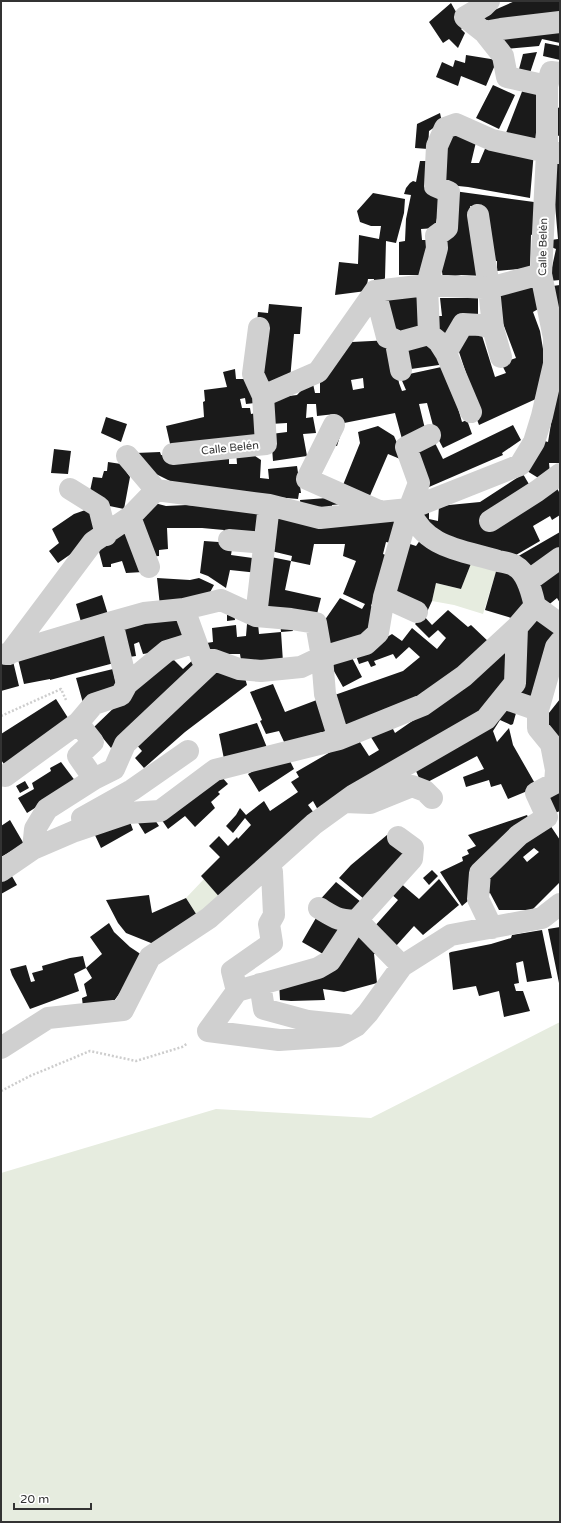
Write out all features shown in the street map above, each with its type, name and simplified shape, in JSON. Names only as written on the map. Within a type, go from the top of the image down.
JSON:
[{"type":"street","points":[[489,1],[484,6],[465,17],[484,32],[503,56],[507,77],[553,80]]},
{"type":"street","points":[[484,32],[560,22]]},
{"type":"street","name":"Calle Belén","points":[[520,465],[534,442],[557,365],[557,336],[541,274],[553,152],[553,80]]},
{"type":"street","points":[[471,412],[446,353],[439,342],[429,334],[427,285],[437,248],[436,236],[447,228],[449,192],[435,186],[437,146],[445,128],[456,124],[492,140],[553,152]]},
{"type":"street","points":[[478,215],[489,288],[493,328],[501,357]]},
{"type":"street","points":[[262,396],[318,372],[375,291],[427,285],[489,288],[541,274]]},
{"type":"street","points":[[375,291],[387,337],[393,338],[396,343],[401,370]]},
{"type":"street","points":[[446,353],[463,324],[480,325],[493,328]]},
{"type":"street","name":"Calle Belén","points":[[173,454],[266,444],[262,396],[253,374],[259,328]]},
{"type":"street","points":[[396,343],[429,334]]},
{"type":"street","points":[[334,425],[308,479],[381,512]]},
{"type":"street","points":[[184,609],[202,659],[214,660],[239,669],[261,671],[301,667],[322,657],[366,644],[378,633],[384,597],[409,509],[419,484],[406,446],[430,435]]},
{"type":"street","points":[[127,456],[156,490],[269,505],[320,518],[409,509],[520,465],[538,491]]},
{"type":"street","points":[[490,520],[558,479]]},
{"type":"street","points":[[70,489],[99,507],[106,535]]},
{"type":"street","points":[[5,654],[94,542],[130,517],[156,490]]},
{"type":"street","points":[[256,616],[269,505]]},
{"type":"street","points":[[409,509],[414,522],[432,539],[450,548],[516,566],[528,581],[535,606],[560,624]]},
{"type":"street","points":[[130,517],[149,566]]},
{"type":"street","points":[[229,540],[264,543]]},
{"type":"street","points":[[528,581],[560,558]]},
{"type":"street","points":[[384,597],[417,612]]},
{"type":"street","points":[[5,654],[144,613],[184,609],[221,600],[256,616],[316,623],[322,657],[325,694],[339,739]]},
{"type":"street","points":[[1,871],[33,849],[75,832],[128,813],[160,811],[215,770],[339,739],[423,705],[464,676],[517,626],[535,606]]},
{"type":"street","points":[[112,622],[127,684]]},
{"type":"street","points":[[1,1048],[48,1018],[123,1010],[150,958],[209,918],[314,824],[344,802],[410,761],[486,719],[515,683],[517,626]]},
{"type":"street","points":[[6,776],[78,723],[94,704],[121,695],[127,684],[167,652],[196,642]]},
{"type":"street","points":[[492,928],[478,899],[480,873],[519,835],[547,817],[536,793],[555,783],[556,770],[551,744],[538,728],[540,702],[556,647],[560,642]]},
{"type":"street","points":[[33,849],[35,829],[47,809],[94,779],[114,769],[125,744],[214,660]]},
{"type":"street","points":[[540,702],[560,678]]},
{"type":"street","points":[[503,698],[540,702]]},
{"type":"street","points":[[78,723],[94,742],[78,756],[94,779]]},
{"type":"street","points":[[75,832],[81,819],[132,790],[188,751]]},
{"type":"street","points":[[344,802],[370,803],[412,786],[425,791],[432,798]]},
{"type":"street","points":[[398,837],[413,848],[412,859],[357,920],[330,961],[318,968],[237,991],[208,1031],[279,1040],[338,1036],[356,1026],[368,1013],[402,966],[451,935],[542,918],[560,904]]},
{"type":"street","points":[[237,991],[232,971],[272,943],[269,924],[274,915],[272,872]]},
{"type":"street","points":[[319,908],[335,918],[345,921],[357,920]]},
{"type":"street","points":[[357,920],[402,966]]},
{"type":"street","points":[[260,984],[264,1009],[308,1021],[356,1026]]},
{"type":"path","points":[[1,716],[61,689],[78,723]]},
{"type":"path","points":[[1,1091],[30,1076],[90,1051],[136,1061],[182,1047],[208,1031]]},
{"type":"shaded area","points":[[474,556],[499,562],[483,614],[454,605],[432,601],[436,583],[461,589]]},
{"type":"shaded area","points":[[204,879],[222,900],[200,920],[186,898]]},
{"type":"shaded area","points":[[560,1022],[560,1522],[1,1522],[1,1173],[216,1109],[371,1118]]},
{"type":"building","points":[[515,1],[560,1],[560,18],[482,31],[474,19]]},
{"type":"building","points":[[451,3],[464,26],[461,29],[465,33],[458,48],[449,39],[443,43],[429,22]]},
{"type":"building","points":[[560,24],[560,43],[542,39],[539,46],[504,49],[495,39]]},
{"type":"building","points":[[545,43],[560,46],[560,60],[543,56]]},
{"type":"building","points":[[537,52],[529,76],[518,73],[523,54]]},
{"type":"building","points":[[466,55],[497,60],[486,86],[461,76],[458,86],[436,77],[442,62],[453,67],[455,60],[465,63]]},
{"type":"building","points":[[493,85],[515,95],[499,129],[476,118]]},
{"type":"building","points":[[523,89],[536,93],[537,123],[535,142],[504,138]]},
{"type":"building","points":[[555,107],[560,108],[560,136],[548,134]]},
{"type":"building","points":[[440,113],[442,122],[429,131],[428,149],[415,148],[417,124]]},
{"type":"building","points":[[445,131],[476,142],[471,163],[479,163],[487,144],[534,151],[530,198],[468,187],[439,184]]},
{"type":"building","points":[[551,158],[560,158],[560,280],[549,281],[556,249],[551,247],[551,240],[558,239]]},
{"type":"building","points":[[420,161],[429,161],[442,193],[435,228],[421,229],[422,240],[435,240],[427,275],[399,275],[399,242],[405,241],[406,219],[411,195],[404,194],[410,183],[413,181],[416,182]]},
{"type":"building","points":[[454,191],[534,202],[534,234],[531,235],[530,268],[497,271],[497,261],[488,262],[483,208],[470,206],[485,276],[461,275],[443,278],[437,240]]},
{"type":"building","points":[[373,193],[405,199],[404,213],[396,243],[386,241],[385,278],[382,284],[373,288],[374,279],[368,279],[366,291],[335,295],[339,262],[358,264],[359,235],[379,239],[381,226],[371,226],[360,222],[357,211]]},
{"type":"building","points":[[531,279],[540,308],[533,312],[540,331],[543,349],[543,370],[538,398],[479,425],[465,387],[470,385],[456,343],[479,326],[495,377],[506,373],[501,363],[516,358],[492,294]]},
{"type":"building","points":[[560,285],[560,317],[545,287]]},
{"type":"building","points":[[417,292],[420,326],[389,336],[384,296]]},
{"type":"building","points":[[440,298],[478,298],[478,321],[442,344],[436,331],[438,316],[442,316]]},
{"type":"building","points":[[269,304],[302,307],[300,334],[294,334],[290,380],[279,388],[258,377],[258,312],[268,313]]},
{"type":"building","points":[[429,339],[446,364],[404,370],[399,343]]},
{"type":"building","points":[[391,340],[399,383],[402,391],[406,390],[400,376],[446,366],[462,422],[467,420],[472,434],[443,448],[435,433],[427,403],[419,404],[426,433],[402,439],[395,413],[344,423],[337,446],[329,444],[336,424],[335,414],[317,416],[316,404],[307,404],[306,418],[313,417],[316,433],[303,434],[307,456],[273,461],[271,434],[287,432],[287,423],[270,424],[265,399],[297,395],[312,379],[315,393],[320,393],[320,375],[352,342]],"holes":[[[363,378],[364,388],[353,390],[351,380]]]},
{"type":"building","points":[[235,369],[236,379],[250,379],[255,403],[246,404],[245,398],[240,399],[242,408],[250,408],[251,414],[256,413],[261,439],[171,448],[166,426],[204,417],[204,390],[227,387],[223,372]]},
{"type":"building","points":[[560,369],[560,463],[549,463],[550,473],[540,479],[527,471],[541,440],[548,442]]},
{"type":"building","points":[[106,417],[127,424],[121,442],[101,433]]},
{"type":"building","points":[[513,425],[521,440],[502,453],[503,455],[429,487],[410,450],[433,439],[443,459]]},
{"type":"building","points":[[378,426],[394,436],[405,461],[388,454],[369,498],[343,485],[360,443],[358,432]]},
{"type":"building","points":[[54,449],[71,451],[68,474],[51,473]]},
{"type":"building","points":[[229,451],[229,464],[237,464],[236,451],[255,456],[261,460],[260,478],[269,479],[268,469],[297,466],[301,493],[299,493],[298,499],[264,496],[172,482],[138,465],[136,453],[160,452],[161,455],[186,457]]},
{"type":"building","points":[[108,462],[121,464],[130,477],[124,509],[95,503],[90,491],[93,477],[102,478],[104,471],[107,471]]},
{"type":"building","points":[[523,474],[533,491],[557,488],[560,494],[560,515],[552,520],[550,516],[533,526],[540,541],[516,555],[434,536],[420,515],[429,511],[429,519],[438,521],[439,506],[480,502]]},
{"type":"building","points":[[341,497],[342,504],[332,505],[332,510],[301,510],[300,500]]},
{"type":"building","points":[[147,501],[166,506],[187,505],[265,511],[262,534],[223,532],[224,530],[202,528],[167,528],[168,549],[159,550],[159,556],[146,557],[137,529]]},
{"type":"building","points":[[91,508],[101,533],[58,563],[49,551],[59,543],[52,529],[74,514]]},
{"type":"building","points":[[272,512],[400,519],[397,544],[386,542],[383,554],[391,557],[371,606],[376,609],[366,635],[325,649],[320,627],[340,598],[362,609],[365,604],[343,594],[356,561],[343,556],[345,544],[314,544],[310,565],[291,561],[292,556],[267,550]]},
{"type":"building","points":[[130,525],[143,572],[126,573],[122,561],[111,564],[111,567],[103,567],[97,544]]},
{"type":"building","points":[[560,532],[560,554],[528,578],[515,558]]},
{"type":"building","points":[[423,536],[474,556],[461,589],[436,583],[432,601],[427,612],[387,594],[404,542],[416,546]]},
{"type":"building","points":[[204,541],[233,543],[231,555],[260,559],[258,573],[230,570],[226,588],[208,576],[200,573]]},
{"type":"building","points":[[266,556],[291,561],[285,590],[321,598],[315,622],[258,607]]},
{"type":"building","points":[[560,562],[560,603],[557,598],[546,607],[533,581]]},
{"type":"building","points":[[512,566],[527,594],[518,620],[485,610],[497,568]]},
{"type":"building","points":[[157,578],[190,580],[199,578],[214,585],[208,596],[160,606]]},
{"type":"building","points":[[102,595],[110,621],[83,629],[76,604]]},
{"type":"building","points":[[448,610],[468,627],[471,625],[491,644],[421,702],[342,726],[329,697],[403,671],[420,657],[409,647],[396,659],[393,654],[374,661],[376,665],[371,667],[368,661],[359,664],[354,650],[384,639],[392,634],[402,641],[412,628],[437,649],[446,638],[438,630],[429,638],[415,624],[423,615],[432,625]]},
{"type":"building","points":[[234,611],[235,620],[227,621],[227,612]]},
{"type":"building","points":[[538,613],[560,633],[531,701],[519,697],[523,633]]},
{"type":"building","points":[[176,616],[190,632],[156,652],[143,654],[139,642],[134,644],[136,656],[122,658],[114,625]]},
{"type":"building","points":[[280,621],[291,621],[293,631],[281,632]]},
{"type":"building","points":[[247,624],[258,624],[259,634],[281,632],[283,662],[242,666],[240,654],[219,654],[200,644],[213,642],[212,628],[236,625],[237,637],[246,636]]},
{"type":"building","points":[[106,633],[114,663],[50,680],[24,684],[17,655]]},
{"type":"building","points":[[505,643],[507,684],[484,712],[318,810],[313,801],[308,805],[314,813],[222,900],[201,876],[220,857],[209,846],[219,836],[228,846],[237,837],[238,839],[251,825],[245,818],[233,833],[226,826],[240,808],[246,815],[264,801],[270,811],[298,792],[291,782],[299,777],[296,772],[339,747],[358,739],[369,756],[379,750],[369,734],[391,725],[395,733],[445,699]]},
{"type":"building","points":[[349,652],[362,677],[343,687],[326,657]]},
{"type":"building","points":[[169,655],[183,669],[195,658],[200,666],[111,748],[94,727]]},
{"type":"building","points":[[12,657],[19,686],[1,691],[1,661]]},
{"type":"building","points":[[113,669],[116,685],[83,703],[76,678]]},
{"type":"building","points":[[216,671],[245,678],[247,685],[185,732],[144,768],[135,758],[142,751],[134,742]]},
{"type":"building","points":[[273,684],[285,712],[322,698],[335,728],[285,744],[279,731],[266,734],[260,721],[262,720],[250,692]]},
{"type":"building","points":[[56,699],[70,721],[4,764],[1,760],[1,734]]},
{"type":"building","points":[[560,699],[560,741],[541,723]]},
{"type":"building","points":[[501,706],[516,713],[513,724],[511,725],[500,720],[493,731],[497,742],[509,728],[513,745],[537,787],[508,799],[501,784],[491,787],[489,780],[466,787],[463,777],[484,769],[477,756],[422,785],[413,764]]},
{"type":"building","points":[[257,723],[268,750],[225,764],[219,734]]},
{"type":"building","points":[[275,759],[289,759],[294,769],[259,792],[248,774]]},
{"type":"building","points":[[61,762],[76,782],[27,813],[18,798],[34,789],[32,783],[51,771],[50,768]]},
{"type":"building","points":[[221,776],[228,784],[218,792],[220,794],[211,802],[215,808],[195,827],[185,816],[168,829],[159,816]]},
{"type":"building","points":[[25,781],[29,788],[20,793],[16,786]]},
{"type":"building","points":[[560,787],[560,811],[555,813],[542,794]]},
{"type":"building","points":[[527,815],[530,822],[476,894],[462,906],[440,872],[463,861],[462,857],[469,854],[467,850],[476,846],[468,835]]},
{"type":"building","points":[[129,819],[133,830],[101,848],[94,833]]},
{"type":"building","points":[[10,820],[24,844],[1,857],[1,826]]},
{"type":"building","points":[[155,820],[159,826],[145,834],[137,821]]},
{"type":"building","points":[[548,822],[560,840],[560,882],[532,910],[499,910],[490,893],[482,897],[480,880]],"holes":[[[534,848],[539,852],[527,862],[523,857]]]},
{"type":"building","points":[[387,835],[409,852],[364,899],[339,878],[351,865]]},
{"type":"building","points":[[432,870],[438,876],[429,885],[423,878]]},
{"type":"building","points":[[9,871],[17,885],[1,894],[1,876]]},
{"type":"building","points":[[439,879],[459,905],[423,935],[414,926],[396,946],[374,927],[398,900],[390,893],[398,881],[419,899]]},
{"type":"building","points":[[336,882],[361,902],[346,915],[317,903]]},
{"type":"building","points":[[149,895],[152,913],[186,898],[200,920],[156,945],[126,933],[118,923],[106,900]]},
{"type":"building","points":[[320,911],[348,927],[330,958],[302,942]]},
{"type":"building","points":[[109,923],[114,932],[130,947],[142,955],[128,982],[114,1001],[83,1007],[82,998],[87,996],[84,984],[92,978],[86,968],[102,954],[90,937]]},
{"type":"building","points":[[357,923],[381,954],[374,954],[377,983],[344,992],[323,989],[325,1000],[280,1000],[279,982],[330,965]]},
{"type":"building","points":[[560,927],[560,983],[559,983],[548,929]]},
{"type":"building","points":[[542,930],[552,978],[527,982],[523,961],[516,963],[519,983],[514,984],[516,991],[523,991],[530,1011],[504,1017],[499,991],[479,996],[476,986],[453,990],[449,953],[491,944],[511,938],[512,935]]},
{"type":"building","points":[[83,956],[86,968],[74,974],[79,991],[30,1009],[10,969],[26,965],[31,982],[35,981],[32,973],[43,970],[42,966],[70,958]]}]
